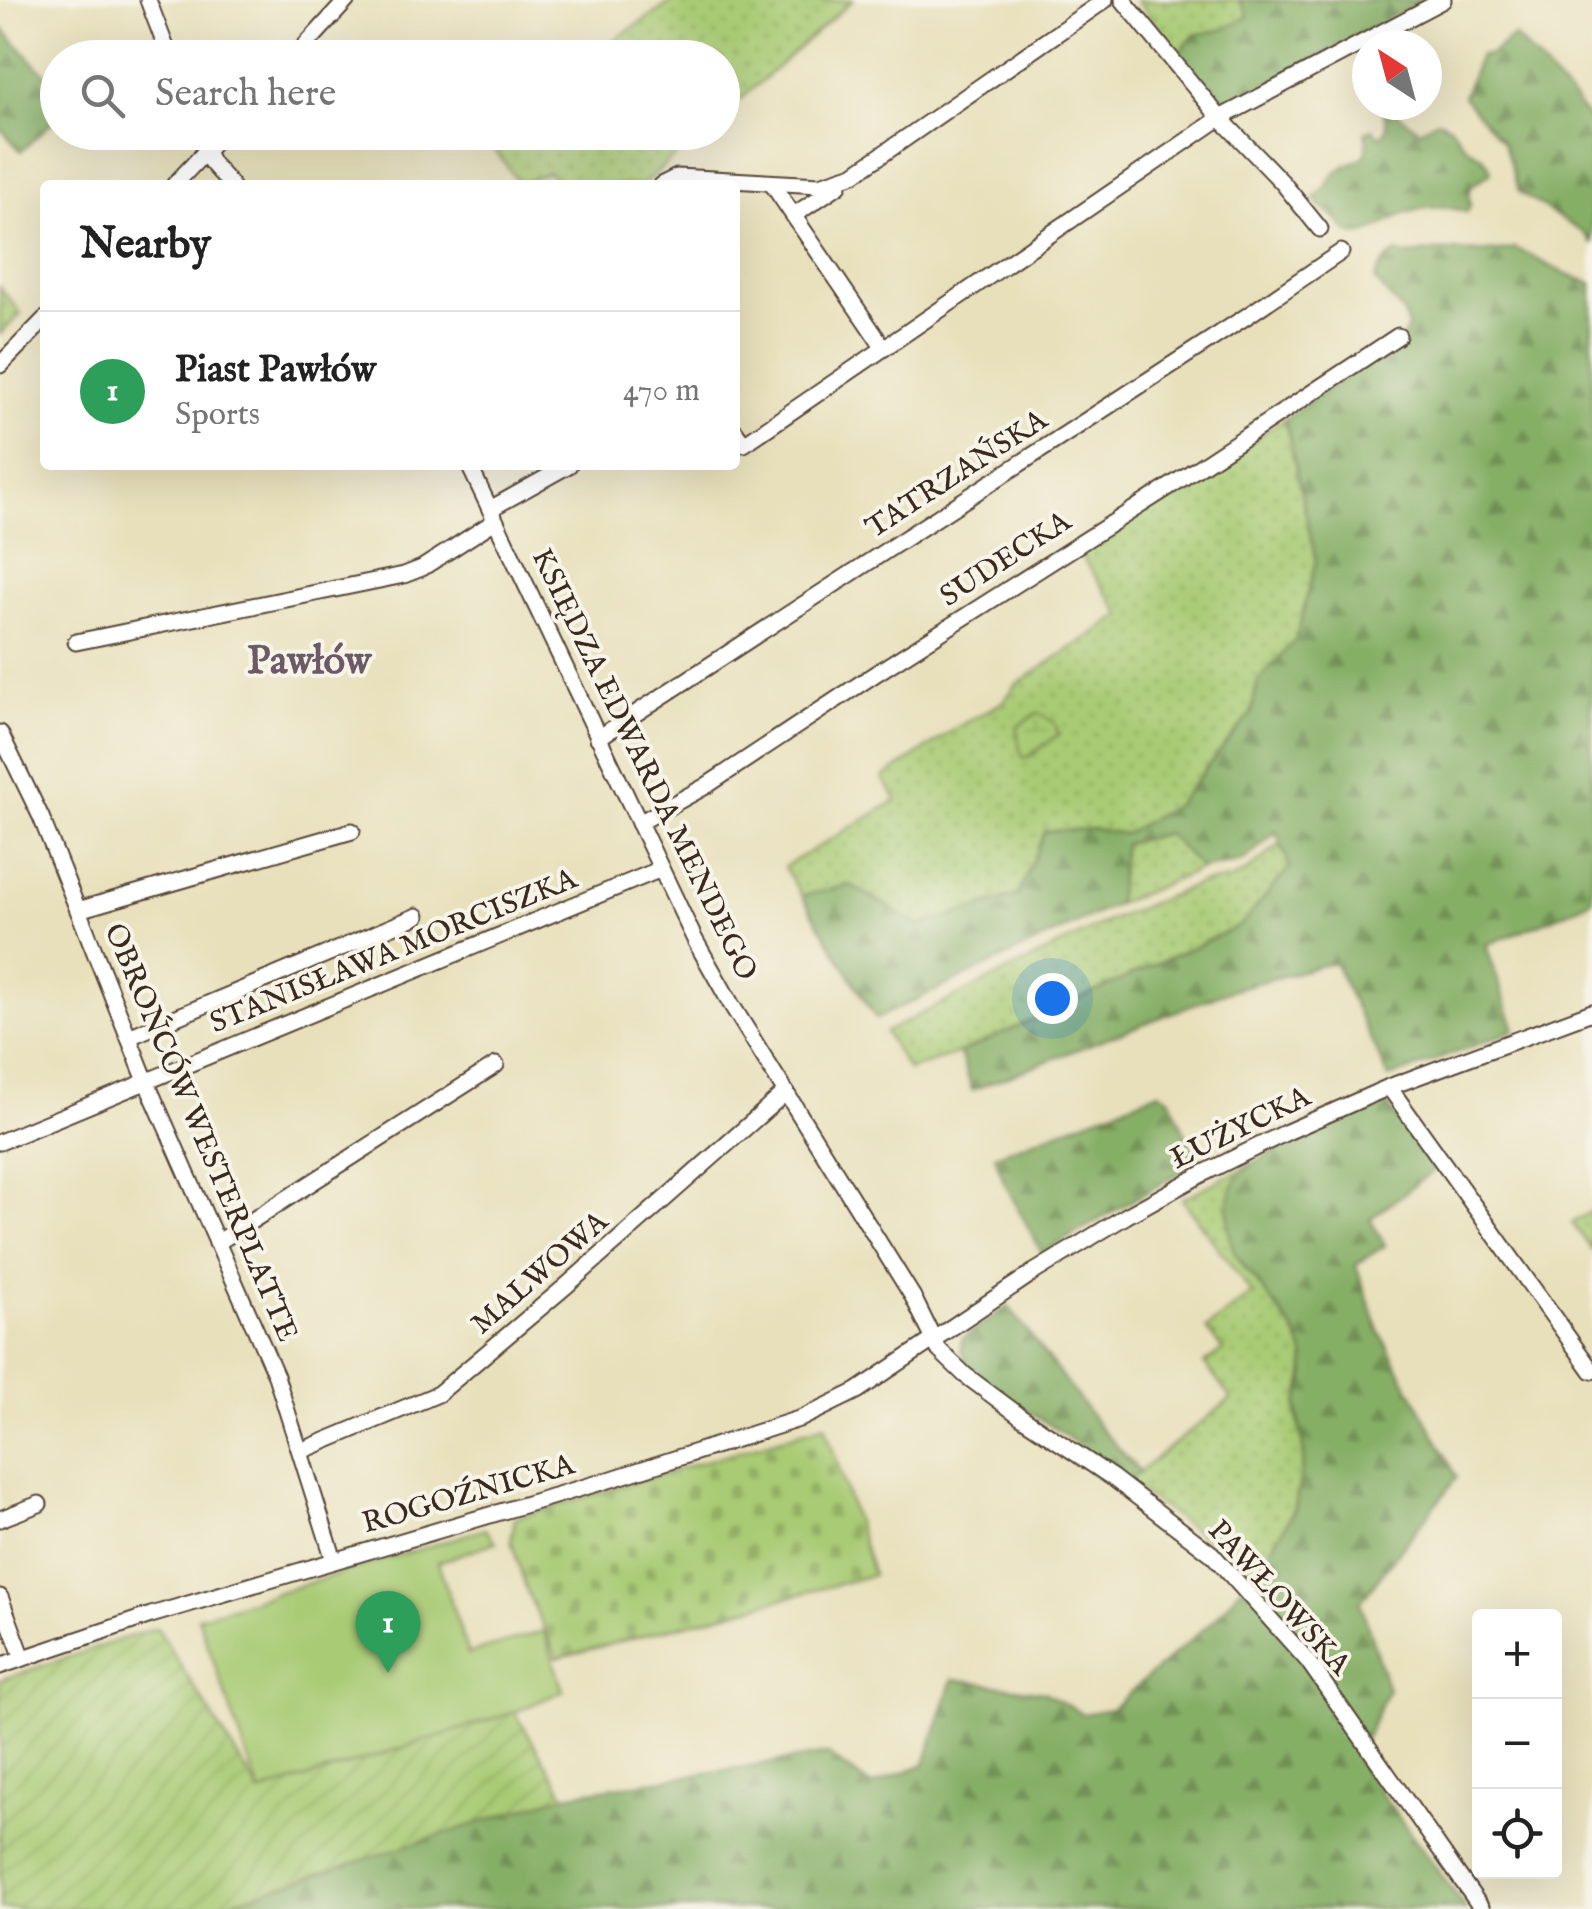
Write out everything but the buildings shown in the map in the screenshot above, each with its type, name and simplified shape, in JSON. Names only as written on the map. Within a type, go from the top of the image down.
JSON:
[{"type":"street","points":[[148,0],[163,40]]},
{"type":"street","points":[[310,40],[346,0]]},
{"type":"street","points":[[794,216],[1105,0]]},
{"type":"street","points":[[1122,0],[1320,230]]},
{"type":"street","points":[[740,438],[744,444],[1220,118],[1443,0]]},
{"type":"street","points":[[179,180],[206,151],[226,180]]},
{"type":"street","points":[[740,182],[820,185],[854,174]]},
{"type":"street","points":[[672,180],[718,180]]},
{"type":"street","points":[[772,184],[883,347]]},
{"type":"street","name":"TATRZAŃSKA","points":[[598,738],[1341,252]]},
{"type":"street","points":[[0,365],[40,324]]},
{"type":"street","name":"SUDECKA","points":[[639,823],[706,786],[1398,336]]},
{"type":"street","name":"KSIĘDZA EDWARDA MENDEGO","points":[[470,470],[712,972],[936,1339]]},
{"type":"street","points":[[76,642],[404,575],[422,568],[561,470]]},
{"type":"street","name":"OBROŃCÓW WESTERPLATTE","points":[[0,733],[34,803],[146,1081],[276,1376],[334,1560]]},
{"type":"street","points":[[78,910],[352,831]]},
{"type":"street","name":"STANISŁAWA MORCISZKA","points":[[0,1142],[661,869]]},
{"type":"street","points":[[128,1037],[417,916]]},
{"type":"street","name":"ŁUŻYCKA","points":[[936,1339],[1034,1272],[1138,1210],[1287,1132],[1389,1087],[1592,1012]]},
{"type":"street","points":[[217,1242],[496,1065]]},
{"type":"street","points":[[1389,1087],[1592,1371]]},
{"type":"street","name":"MALWOWA","points":[[301,1451],[438,1394],[786,1092]]},
{"type":"street","name":"ROGOŹNICKA","points":[[0,1666],[151,1615],[612,1479],[802,1418],[857,1391],[936,1339]]},
{"type":"street","name":"PAWŁOWSKA","points":[[936,1339],[940,1350],[965,1375],[1113,1478],[1212,1554],[1308,1661],[1482,1909]]},
{"type":"street","points":[[0,1520],[39,1504]]},
{"type":"street","points":[[0,1597],[23,1658]]},
{"type":"green space","points":[[675,0],[853,0],[740,100],[740,40],[614,40]]},
{"type":"green space","points":[[1136,0],[1239,0],[1249,16],[1225,29],[1195,35],[1179,53]]},
{"type":"green space","points":[[1239,0],[1422,0],[1367,30],[1352,30],[1352,38],[1231,105],[1217,101],[1179,53],[1195,35],[1225,29],[1248,16]]},
{"type":"green space","points":[[0,26],[40,69],[40,134],[21,151],[0,128]]},
{"type":"green space","points":[[1514,36],[1592,124],[1592,243],[1585,234],[1519,192],[1504,144],[1463,97],[1480,55],[1490,55]]},
{"type":"green space","points":[[1385,120],[1406,120],[1419,130],[1437,120],[1452,128],[1466,146],[1485,160],[1491,172],[1468,192],[1467,212],[1423,209],[1406,213],[1371,232],[1353,234],[1319,205],[1315,197],[1337,172],[1365,156],[1365,132],[1373,129],[1379,136],[1385,132]]},
{"type":"green space","points":[[495,150],[682,150],[648,180],[555,180],[548,172],[529,180],[517,180]]},
{"type":"green space","points":[[1515,248],[1592,283],[1592,900],[1486,945],[1515,1030],[1389,1078],[1334,962],[1231,990],[972,1090],[960,1053],[1240,926],[1290,867],[1276,832],[1243,861],[1201,869],[1167,833],[1124,844],[1117,904],[876,1019],[802,896],[851,885],[920,926],[1018,895],[1045,831],[1095,829],[1124,834],[1176,805],[1251,714],[1258,681],[1296,639],[1316,561],[1285,419],[1404,336],[1408,327],[1403,312],[1375,280],[1380,268],[1396,253],[1495,252]]},
{"type":"green space","points":[[0,287],[21,314],[0,334]]},
{"type":"green space","points":[[1285,419],[1316,561],[1296,640],[1258,681],[1251,714],[1176,805],[1124,834],[1095,829],[1018,895],[919,926],[852,885],[802,896],[784,867],[897,800],[883,778],[956,728],[1003,702],[1017,684],[1122,615],[1079,553]]},
{"type":"green space","points":[[1038,713],[1054,722],[1059,734],[1023,757],[1017,727]]},
{"type":"green space","points":[[1167,833],[1201,869],[1117,904],[1123,844]]},
{"type":"green space","points":[[1280,844],[1291,867],[1240,926],[960,1053],[908,1070],[885,1032],[1113,919],[1201,883],[1230,880],[1245,873]]},
{"type":"green space","points":[[1160,1092],[1169,1097],[1198,1162],[1042,1253],[1004,1182],[995,1155]]},
{"type":"green space","points":[[1386,1103],[1434,1170],[1370,1219],[1385,1245],[1356,1265],[1379,1331],[1457,1477],[1360,1602],[1388,1689],[1356,1759],[1466,1909],[209,1909],[565,1795],[828,1754],[871,1786],[925,1764],[953,1679],[1044,1692],[1083,1714],[1111,1709],[1215,1619],[1269,1553],[1295,1509],[1304,1456],[1297,1406],[1306,1374],[1304,1354],[1297,1335],[1234,1252],[1228,1218],[1234,1183],[1243,1172],[1280,1148]]},
{"type":"green space","points":[[1255,1162],[1234,1186],[1229,1228],[1241,1263],[1288,1320],[1302,1347],[1305,1371],[1297,1411],[1304,1457],[1294,1508],[1248,1580],[1208,1540],[1126,1482],[1231,1399],[1204,1363],[1223,1350],[1206,1329],[1252,1294],[1182,1199]]},
{"type":"green space","points":[[1592,1211],[1592,1250],[1572,1223]]},
{"type":"green space","points":[[1008,1306],[1102,1430],[1140,1472],[1126,1482],[1001,1393],[963,1361],[962,1339]]},
{"type":"green space","points":[[825,1425],[873,1575],[557,1658],[527,1591],[511,1541],[515,1518]]},
{"type":"green space","points":[[485,1529],[496,1542],[438,1562],[468,1654],[544,1631],[563,1691],[515,1712],[260,1793],[198,1617]]},
{"type":"green space","points":[[155,1628],[260,1793],[515,1712],[565,1795],[209,1909],[0,1909],[0,1680]]},
{"type":"place","name":"Piast Pawłów","points":[[388,1673]]},
{"type":"district","name":"Pawłów","points":[[309,659]]}]
